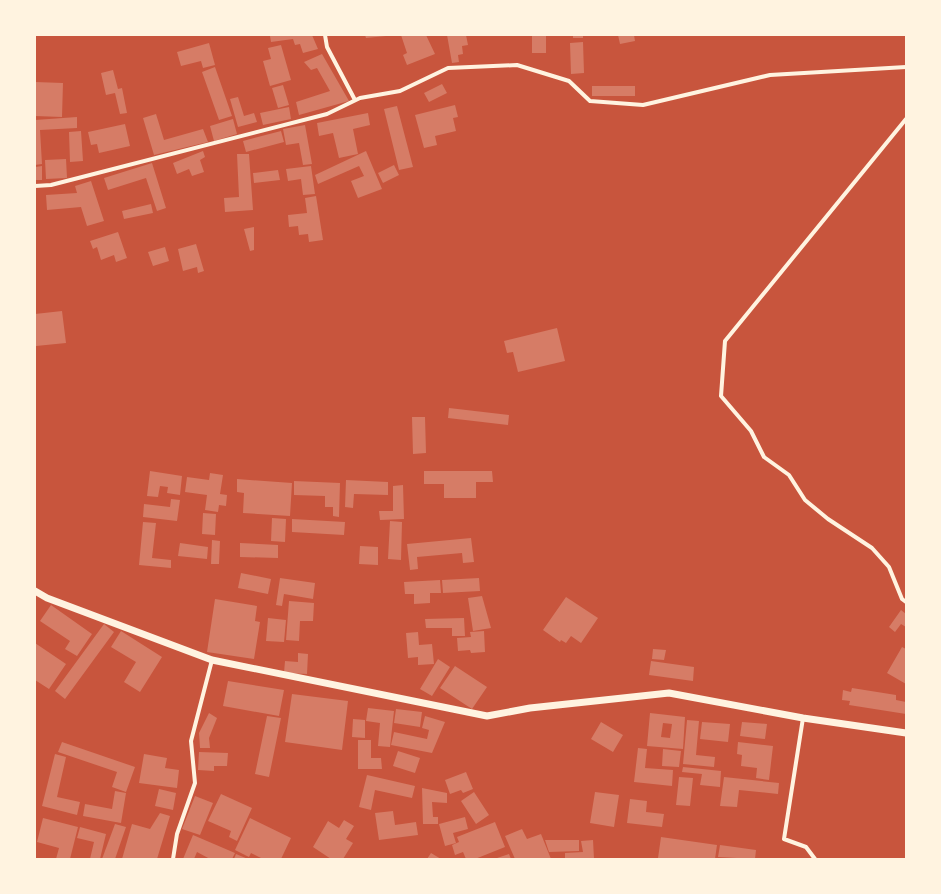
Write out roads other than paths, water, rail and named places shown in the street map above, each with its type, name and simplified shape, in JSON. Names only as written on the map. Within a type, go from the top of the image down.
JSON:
[{"type":"street","points":[[325,35],[327,47],[355,100]]},
{"type":"street","points":[[35,186],[51,185],[320,116],[355,100],[400,91],[448,68],[517,65],[569,81],[590,101],[643,105],[770,74],[906,67]]},
{"type":"street","points":[[906,119],[725,341],[721,396],[751,431],[764,457],[789,475],[805,500],[828,519],[872,548],[889,567],[902,599],[906,602]]},
{"type":"street","points":[[35,591],[47,598],[212,660],[487,716],[530,708],[669,693],[803,718],[906,733]]},
{"type":"street","points":[[173,859],[177,834],[195,783],[191,741],[212,660]]},
{"type":"street","points":[[803,718],[784,839],[806,847],[815,859]]}]
